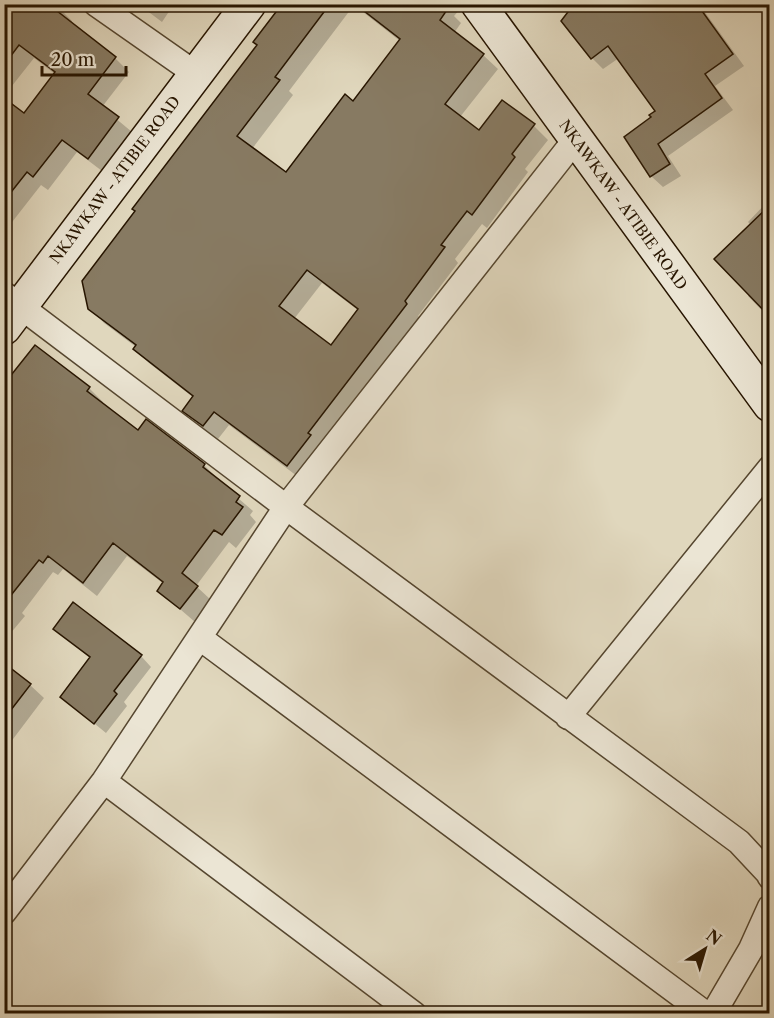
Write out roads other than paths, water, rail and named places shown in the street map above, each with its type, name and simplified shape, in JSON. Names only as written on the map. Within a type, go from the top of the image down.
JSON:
[{"type":"main road","name":"NKAWKAW - ATIBIE ROAD","points":[[10,309],[249,4]]},
{"type":"main road","name":"NKAWKAW - ATIBIE ROAD","points":[[477,4],[770,405]]},
{"type":"street","points":[[96,4],[196,74]]},
{"type":"street","points":[[4,912],[104,781],[286,507],[575,140]]},
{"type":"street","points":[[10,309],[286,507],[739,842],[767,867]]},
{"type":"street","points":[[568,717],[770,468]]},
{"type":"street","points":[[200,638],[706,1014]]},
{"type":"street","points":[[104,781],[414,1014]]},
{"type":"street","points":[[714,1014],[752,949],[770,907]]}]
